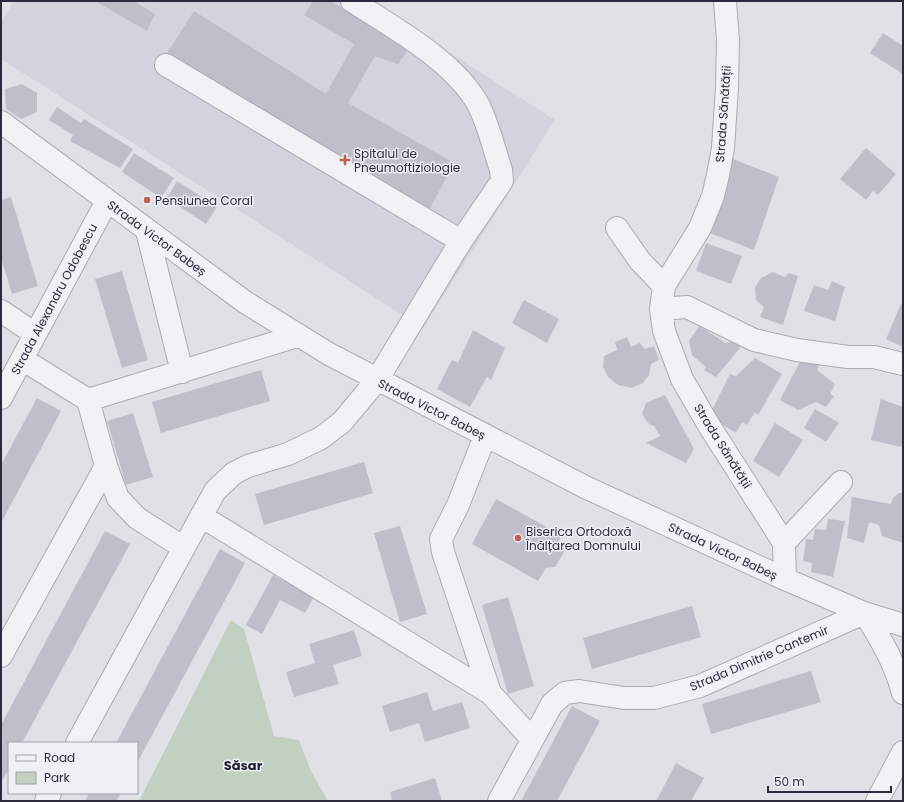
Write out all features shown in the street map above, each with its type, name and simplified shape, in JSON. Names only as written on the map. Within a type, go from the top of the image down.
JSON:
[{"type":"street","points":[[78,742],[215,491],[234,474],[248,466],[288,454],[321,438],[342,422],[377,380],[461,241],[502,181],[501,170],[478,105],[466,85],[417,42],[352,1]]},
{"type":"street","name":"Strada Sănătății","points":[[725,1],[728,40],[727,87],[723,148],[718,175],[700,228],[664,286],[661,309],[664,331],[682,379],[708,424],[784,543]]},
{"type":"street","points":[[166,64],[461,241]]},
{"type":"street","name":"Strada Victor Babeș","points":[[1,122],[245,302],[297,336],[377,380],[585,487],[785,580],[864,614],[903,625]]},
{"type":"street","name":"Strada Alexandru Odobescu","points":[[1,398],[107,201]]},
{"type":"street","points":[[617,228],[640,261],[664,286]]},
{"type":"street","points":[[147,231],[182,372]]},
{"type":"street","points":[[661,309],[687,307],[754,340],[797,350],[848,357],[874,356],[903,364]]},
{"type":"street","points":[[1,311],[35,334]]},
{"type":"street","points":[[88,400],[297,336]]},
{"type":"street","points":[[22,359],[88,400],[106,466],[118,498],[137,518],[184,548]]},
{"type":"street","points":[[485,436],[458,505],[441,539],[443,552],[490,693]]},
{"type":"street","points":[[1,656],[106,466]]},
{"type":"street","points":[[785,580],[784,543],[840,482]]},
{"type":"street","points":[[201,516],[490,693],[532,739]]},
{"type":"street","points":[[864,614],[886,647],[897,672],[903,693]]},
{"type":"street","name":"Strada Dimitrie Cantemir","points":[[499,801],[552,704],[565,693],[579,691],[624,698],[654,698],[700,686],[864,614]]},
{"type":"street","points":[[877,801],[903,752]]},
{"type":"shaded area","name":"Spitalul de Pneumoftiziologie","points":[[14,1],[368,1],[555,120],[423,328],[1,59],[1,22]]},
{"type":"green space","points":[[231,620],[244,629],[274,736],[299,740],[311,771],[328,801],[139,801]]},
{"type":"building","points":[[95,1],[134,1],[155,14],[147,31]]},
{"type":"building","points":[[313,1],[330,1],[410,47],[398,64],[375,56],[348,103],[454,163],[429,210],[167,53],[194,11],[326,94],[354,44],[304,15]]},
{"type":"building","points":[[883,33],[903,46],[903,74],[870,53]]},
{"type":"building","points":[[22,84],[37,93],[37,112],[21,119],[6,109],[5,89]]},
{"type":"building","points":[[57,107],[81,123],[84,119],[133,149],[120,168],[70,141],[73,135],[49,120]]},
{"type":"building","points":[[866,148],[896,174],[878,195],[873,191],[866,200],[840,179]]},
{"type":"building","points":[[134,153],[174,178],[161,198],[122,172]]},
{"type":"building","points":[[733,159],[779,177],[754,250],[710,233]]},
{"type":"building","points":[[177,181],[217,207],[206,224],[167,198]]},
{"type":"building","points":[[11,197],[38,286],[12,294],[1,258],[1,200]]},
{"type":"building","points":[[706,243],[742,256],[731,284],[696,271]]},
{"type":"building","points":[[122,271],[148,360],[122,368],[95,279]]},
{"type":"building","points":[[773,272],[785,277],[789,273],[798,276],[783,325],[760,317],[764,307],[756,300],[755,287],[761,278]]},
{"type":"building","points":[[832,281],[845,287],[835,321],[804,311],[814,285],[828,290]]},
{"type":"building","points":[[524,300],[559,319],[547,343],[512,323]]},
{"type":"building","points":[[901,304],[903,305],[903,347],[886,339]]},
{"type":"building","points":[[699,326],[726,343],[735,341],[740,348],[716,377],[704,370],[706,367],[692,355],[689,341]]},
{"type":"building","points":[[473,330],[505,348],[491,380],[487,377],[470,407],[437,389],[452,360],[458,363]]},
{"type":"building","points":[[627,337],[631,347],[640,343],[645,349],[654,346],[659,360],[651,364],[649,375],[643,383],[631,388],[618,385],[608,377],[603,367],[604,356],[617,350],[615,342]]},
{"type":"building","points":[[803,356],[819,365],[817,370],[835,384],[830,394],[834,396],[826,407],[816,402],[798,410],[780,400]]},
{"type":"building","points":[[755,358],[782,374],[758,415],[755,412],[747,425],[742,422],[736,433],[709,416],[730,374],[736,376]]},
{"type":"building","points":[[261,370],[270,401],[161,433],[152,402]]},
{"type":"building","points":[[665,395],[694,449],[686,463],[646,443],[660,436],[654,426],[649,424],[642,414],[646,403]]},
{"type":"building","points":[[37,398],[61,411],[1,523],[1,465]]},
{"type":"building","points":[[881,399],[903,407],[903,441],[901,447],[871,440]]},
{"type":"building","points":[[815,409],[839,423],[826,442],[804,428]]},
{"type":"building","points":[[133,413],[153,477],[126,485],[107,421]]},
{"type":"building","points":[[775,423],[803,440],[779,477],[753,461]]},
{"type":"building","points":[[364,462],[373,493],[264,525],[255,494]]},
{"type":"building","points":[[899,493],[903,493],[903,543],[882,536],[879,525],[869,522],[864,543],[847,538],[852,497],[891,504],[893,498]]},
{"type":"building","name":"Biserica Ortodoxă Înălțarea Domnului","points":[[496,499],[561,535],[559,541],[564,552],[555,567],[546,568],[538,581],[472,544]]},
{"type":"building","points":[[828,519],[845,521],[833,577],[811,572],[812,563],[803,561],[806,539],[813,540],[815,529],[826,530]]},
{"type":"building","points":[[400,526],[427,614],[400,622],[374,533]]},
{"type":"building","points":[[105,531],[130,544],[23,742],[8,742],[8,770],[1,783],[1,725]]},
{"type":"building","points":[[220,549],[245,563],[138,761],[138,742],[117,742]]},
{"type":"building","points":[[273,575],[314,597],[305,613],[280,600],[262,634],[246,625]]},
{"type":"building","points":[[508,597],[534,686],[508,694],[482,605]]},
{"type":"building","points":[[692,606],[701,637],[592,669],[583,638]]},
{"type":"building","points":[[354,630],[362,656],[333,665],[339,684],[294,697],[286,672],[315,663],[309,644]]},
{"type":"building","points":[[811,671],[821,702],[711,734],[702,704]]},
{"type":"building","points":[[427,692],[433,711],[462,702],[470,728],[425,742],[419,723],[390,732],[382,706]]},
{"type":"building","points":[[572,706],[600,721],[557,801],[521,801]]},
{"type":"building","points":[[676,763],[704,778],[691,801],[656,801]]},
{"type":"building","points":[[435,778],[442,801],[392,801],[390,792]]},
{"type":"building","points":[[88,794],[120,794],[116,801],[85,801]]},
{"type":"place","name":"Spitalul de Pneumoftiziologie","points":[[345,160]]},
{"type":"place","name":"Pensiunea Coral","points":[[147,200]]},
{"type":"place","name":"Biserica Ortodoxă Înălțarea Domnului","points":[[518,538]]},
{"type":"district","name":"Săsar","points":[[243,765]]}]
